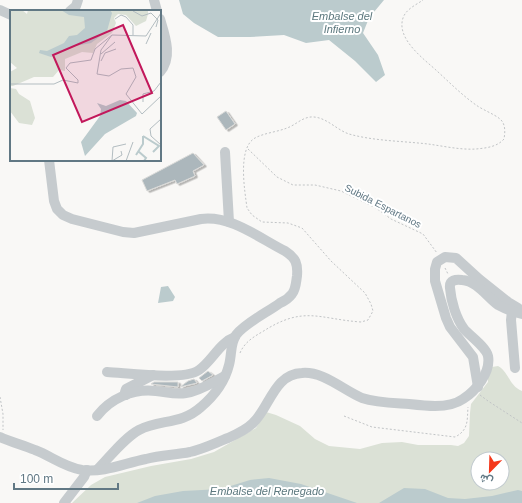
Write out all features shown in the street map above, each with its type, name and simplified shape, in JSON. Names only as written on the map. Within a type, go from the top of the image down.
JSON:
[{"type":"street","points":[[71,10],[76,6],[78,0]]},
{"type":"street","points":[[154,0],[158,10]]},
{"type":"street","points":[[0,10],[10,15]]},
{"type":"street","points":[[161,23],[168,50],[166,63],[161,70]]},
{"type":"street","points":[[225,152],[229,222]]},
{"type":"street","points":[[49,161],[54,201],[60,212],[67,218],[128,232],[140,232],[206,219],[217,219],[229,222],[285,251],[292,257],[298,267],[295,287],[291,296],[242,329],[235,337],[227,341],[202,368],[196,372],[184,375],[153,375],[107,372]]},
{"type":"street","points":[[478,387],[473,357],[450,327],[436,286],[435,269],[437,262],[448,257],[459,260],[517,311]]},
{"type":"street","points":[[1,438],[33,449],[71,467],[92,470],[111,468],[153,457],[199,450],[242,431],[251,425],[259,416],[273,392],[281,382],[289,376],[299,373],[309,373],[319,376],[362,398],[375,401],[435,406],[451,404],[463,399],[478,387],[487,368],[488,356],[459,321],[452,301],[450,286],[452,281],[463,280],[471,282],[499,305],[522,314]]},
{"type":"street","points":[[515,368],[511,320],[517,311]]},
{"type":"street","points":[[64,503],[92,470],[140,430],[150,426],[179,420],[196,412],[221,384],[229,365],[235,337]]},
{"type":"street","points":[[126,395],[126,389],[153,375]]},
{"type":"street","points":[[97,416],[108,404],[126,395],[139,391],[150,390],[168,394],[186,393],[198,390],[225,376]]},
{"type":"path","points":[[239,356],[247,342],[285,319],[298,316],[315,315],[362,322],[368,320],[374,311],[372,304],[365,294],[331,261],[302,228],[298,225],[288,223],[262,222],[249,212],[247,208],[243,179],[244,165],[248,148],[255,138],[288,128],[304,118],[312,116],[319,118],[339,130],[358,136],[467,149],[483,148],[499,144],[504,139],[505,131],[500,119],[476,105],[455,88],[419,56],[406,39],[402,29],[403,18],[408,10],[423,0]]},
{"type":"path","name":"Subida Espartanos","points":[[248,148],[278,177],[293,185],[315,185],[341,191],[376,208],[390,219],[423,234],[435,250],[452,281]]},
{"type":"path","points":[[478,387],[480,394],[488,401],[522,423]]},
{"type":"path","points":[[0,397],[3,418],[1,438]]},
{"type":"path","points":[[344,416],[372,427],[455,437],[463,433],[466,425],[468,404],[463,399]]},
{"type":"shaded area","points":[[498,366],[505,372],[514,386],[522,391],[522,503],[72,503],[91,485],[105,477],[151,466],[191,459],[214,452],[256,428],[266,412],[300,426],[315,439],[329,446],[360,449],[382,443],[402,442],[418,445],[458,446],[464,443],[469,436],[471,404],[488,382],[488,372],[492,367]]},
{"type":"water","name":"Embalse del Infierno","points":[[179,0],[384,0],[369,18],[363,33],[378,55],[385,75],[376,82],[355,61],[329,40],[306,43],[284,35],[218,37],[194,23],[183,14]]},
{"type":"water","points":[[168,286],[175,297],[173,301],[158,303],[161,287]]},
{"type":"water","name":"Embalse del Renegado","points":[[269,478],[301,484],[357,503],[137,503],[155,496],[183,491],[221,489],[250,480]]},
{"type":"water","points":[[404,488],[425,489],[448,498],[465,499],[492,496],[518,490],[522,491],[522,503],[379,503]]},
{"type":"building","points":[[226,111],[235,124],[226,130],[217,117]]},
{"type":"building","points":[[193,153],[204,165],[193,171],[195,176],[177,184],[175,180],[147,191],[142,180]]},
{"type":"building","points":[[208,371],[213,375],[202,381],[199,378]]},
{"type":"building","points":[[194,379],[197,383],[180,387],[188,381]]},
{"type":"building","points":[[154,382],[178,382],[178,387],[151,384]]}]
